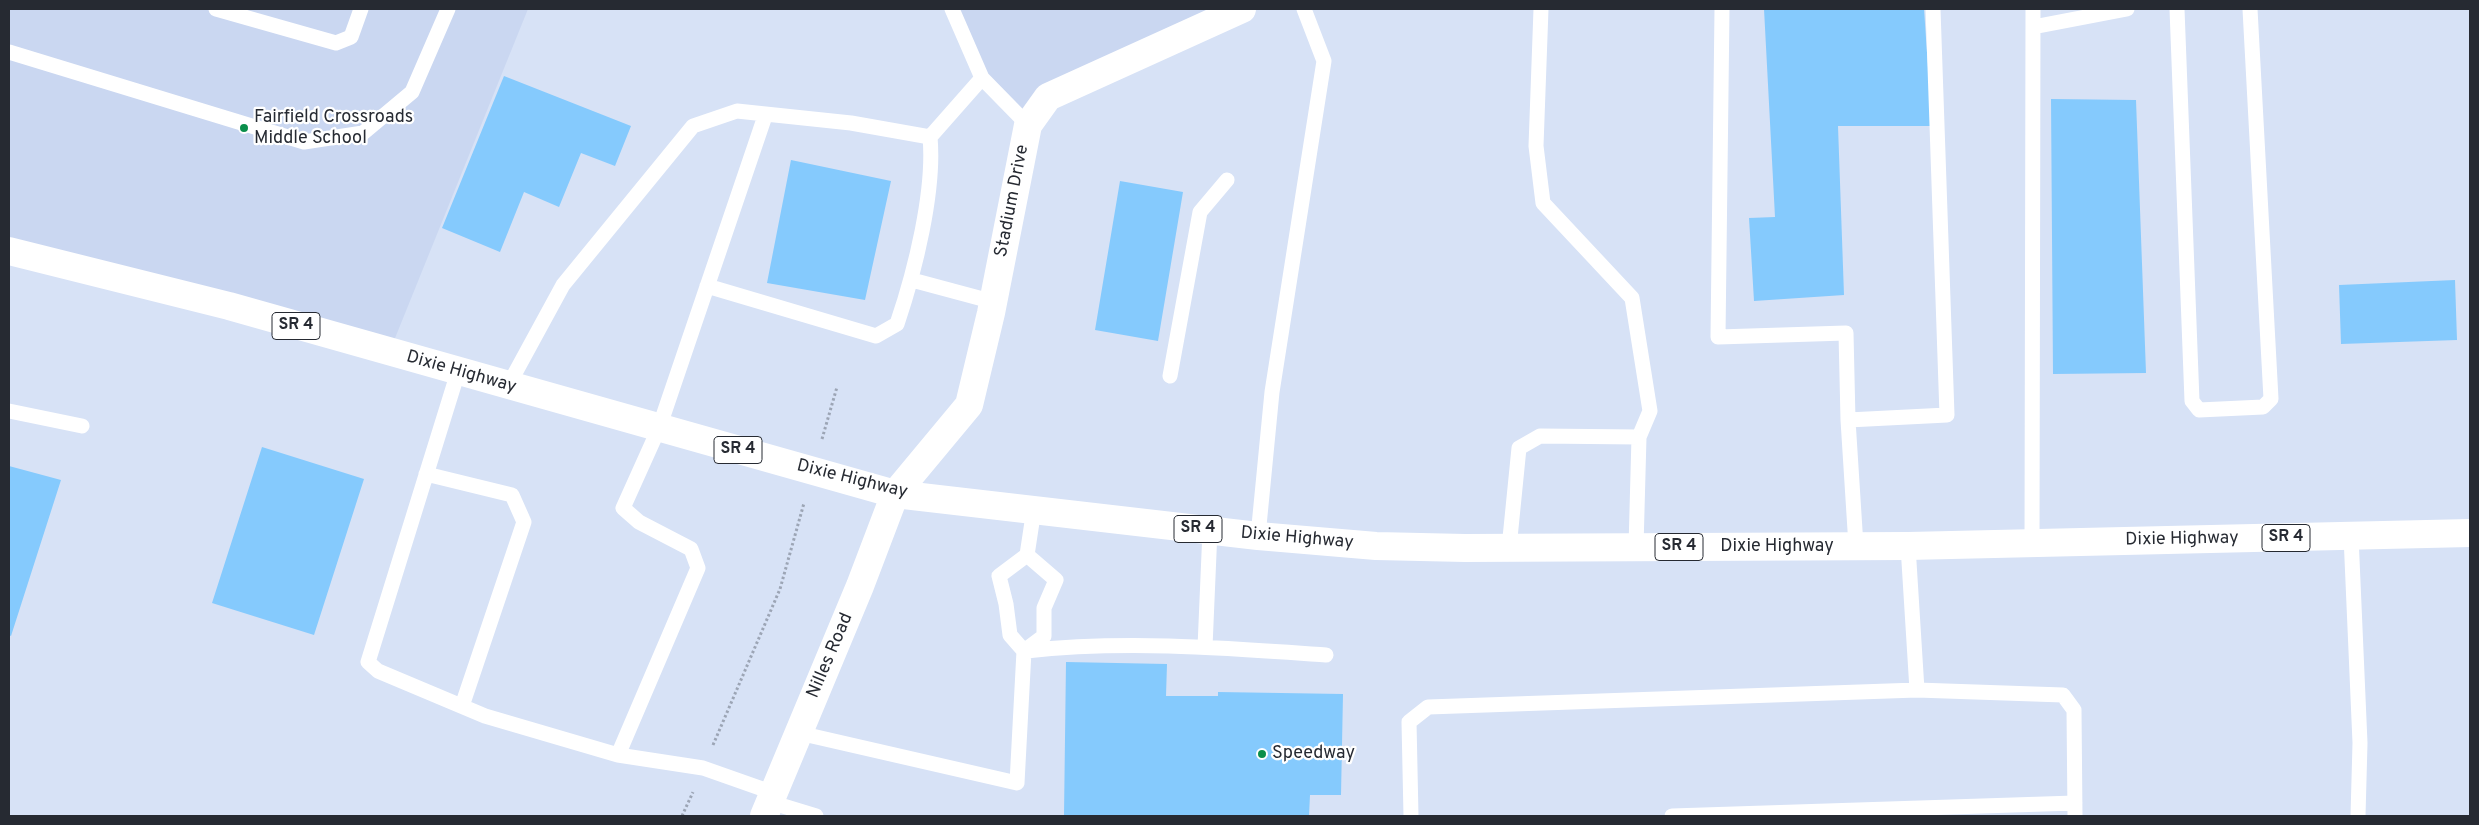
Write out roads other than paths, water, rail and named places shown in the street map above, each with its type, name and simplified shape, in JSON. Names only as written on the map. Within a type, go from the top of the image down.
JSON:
[{"type":"main road","name":"Stadium Drive","points":[[895,494],[969,406],[994,302],[1028,125],[1048,97],[1242,9]]},
{"type":"main road","name":"Dixie Highway","points":[[9,252],[229,306],[895,494],[1258,536],[1376,546],[1509,548],[1908,546],[2470,533]]},
{"type":"main road","name":"Nilles Road","points":[[769,804],[895,494]]},
{"type":"lane","points":[[216,9],[336,42],[351,37],[360,9]]},
{"type":"lane","points":[[9,52],[304,142],[363,133],[412,92],[448,9]]},
{"type":"lane","points":[[952,9],[982,78],[1028,125]]},
{"type":"lane","points":[[1258,536],[1272,392],[1324,61],[1304,9]]},
{"type":"lane","points":[[1541,9],[1536,146],[1543,203],[1632,298],[1650,411],[1640,437],[1636,547]]},
{"type":"lane","points":[[1722,9],[1718,337],[1846,333],[1848,420],[1856,546]]},
{"type":"lane","points":[[1848,420],[1947,415],[1933,9]]},
{"type":"lane","points":[[2032,543],[2033,9]]},
{"type":"lane","points":[[2033,27],[2127,9]]},
{"type":"lane","points":[[2177,9],[2192,401],[2198,410],[2263,407],[2271,399],[2250,9]]},
{"type":"lane","points":[[707,286],[876,336],[897,324],[912,280],[930,175],[932,158],[930,137],[982,78]]},
{"type":"lane","points":[[508,386],[563,285],[693,126],[737,111],[765,116],[851,123],[930,137]]},
{"type":"lane","points":[[618,755],[698,568],[691,548],[638,522],[623,508],[659,428],[765,116]]},
{"type":"lane","points":[[1170,376],[1200,212],[1227,180]]},
{"type":"lane","points":[[912,280],[994,302]]},
{"type":"lane","points":[[458,372],[368,662],[378,671],[485,716],[618,755],[703,768],[769,804],[816,816]]},
{"type":"lane","points":[[9,412],[82,426]]},
{"type":"lane","points":[[1509,548],[1519,448],[1540,436],[1640,437]]},
{"type":"lane","points":[[426,474],[512,495],[524,522],[462,706]]},
{"type":"lane","points":[[799,733],[1017,783],[1024,651],[1010,635],[1006,604],[999,576],[1027,555],[1034,509]]},
{"type":"lane","points":[[1205,647],[1210,530]]},
{"type":"lane","points":[[2351,536],[2360,743],[2358,816]]},
{"type":"lane","points":[[1908,546],[1917,690]]},
{"type":"lane","points":[[1024,651],[1044,636],[1044,608],[1056,580],[1027,555]]},
{"type":"lane","points":[[1024,651],[1078,645],[1205,647],[1326,655]]},
{"type":"lane","points":[[1411,816],[1409,722],[1428,707],[1917,690],[2064,694],[2074,710],[2075,809],[1672,816]]},
{"type":"place","name":"Fairfield Crossroads Middle School","points":[[244,128]]},
{"type":"place","name":"Speedway","points":[[1262,754]]}]
